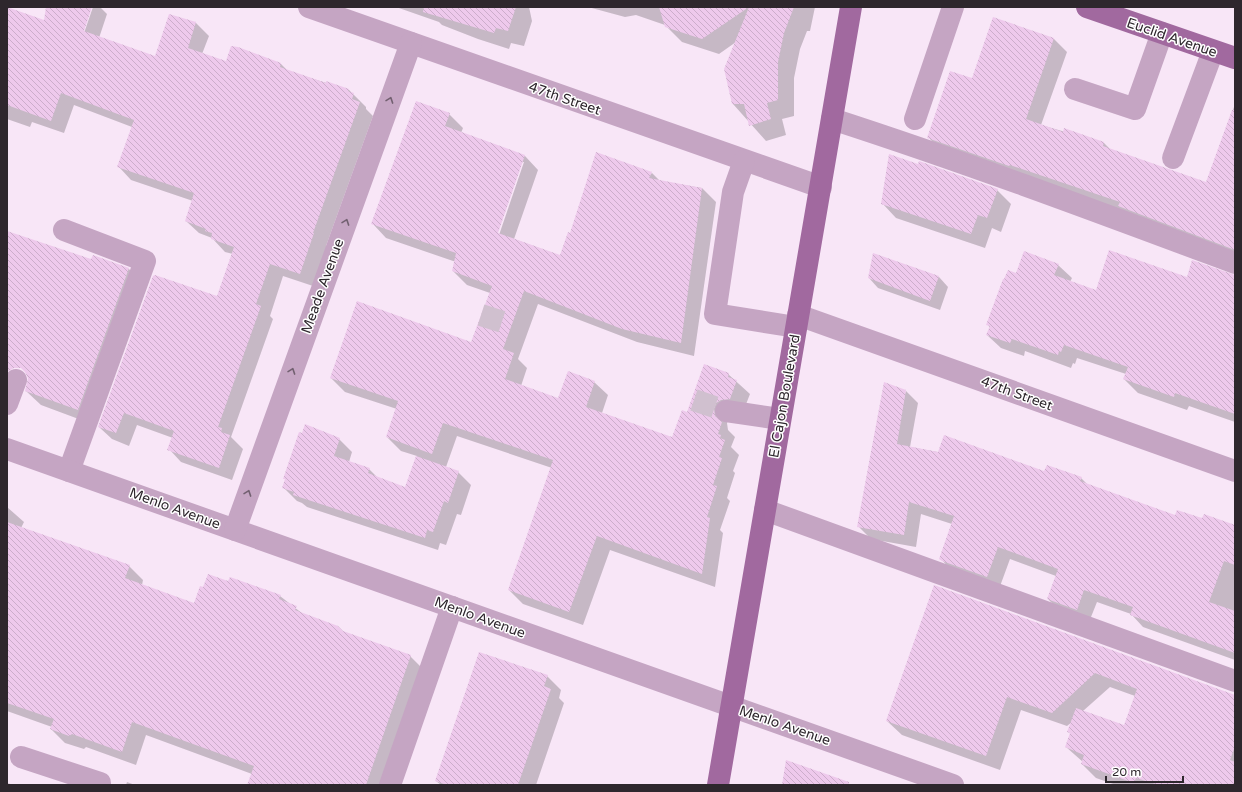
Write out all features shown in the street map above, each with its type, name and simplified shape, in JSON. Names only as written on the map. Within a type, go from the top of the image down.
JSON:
[{"type":"main road","name":"El Cajon Boulevard","points":[[718,785],[851,7]]},
{"type":"main road","name":"Euclid Avenue","points":[[1087,7],[1235,58]]},
{"type":"street","name":"47th Street","points":[[309,7],[821,187]]},
{"type":"street","points":[[915,119],[952,7]]},
{"type":"street","points":[[1075,89],[1135,109],[1162,33]]},
{"type":"street","name":"Meade Avenue","points":[[234,530],[410,43]]},
{"type":"street","points":[[1174,158],[1213,51]]},
{"type":"street","points":[[832,119],[913,145],[1011,180],[1235,263]]},
{"type":"street","name":"47th Street","points":[[744,161],[733,192],[715,314],[797,321],[1235,471]]},
{"type":"street","points":[[64,230],[146,261],[69,471]]},
{"type":"street","points":[[7,404],[16,380]]},
{"type":"street","points":[[726,411],[780,419]]},
{"type":"street","name":"Menlo Avenue","points":[[7,449],[953,785]]},
{"type":"street","points":[[765,510],[1235,681]]},
{"type":"street","points":[[390,785],[452,607]]},
{"type":"street","points":[[21,757],[100,783],[100,785]]},
{"type":"building","points":[[7,7],[44,20],[46,7],[92,7],[84,31],[155,56],[169,14],[196,22],[188,48],[226,61],[231,46],[238,47],[281,63],[280,67],[326,83],[326,81],[349,89],[348,91],[354,93],[352,99],[360,102],[313,233],[300,274],[270,264],[256,304],[261,306],[218,427],[222,428],[221,432],[230,435],[219,468],[167,450],[174,431],[124,413],[116,433],[98,427],[153,276],[155,275],[217,296],[234,247],[211,239],[212,233],[205,231],[206,229],[185,221],[194,193],[117,167],[134,120],[61,93],[51,121],[7,105]]},
{"type":"building","points":[[424,7],[516,7],[508,31],[496,28],[494,33],[423,12]]},
{"type":"building","points":[[659,7],[749,7],[702,39],[665,27]]},
{"type":"building","points":[[749,7],[794,7],[784,33],[778,62],[778,100],[767,103],[771,119],[749,126],[744,104],[732,104],[724,69]]},
{"type":"building","points":[[993,17],[1054,38],[1026,119],[1063,132],[1064,128],[1104,142],[1103,146],[1206,182],[1232,110],[1235,110],[1235,250],[1118,206],[1120,202],[927,138],[950,71],[972,78]]},
{"type":"building","points":[[416,101],[450,113],[445,126],[525,155],[498,233],[560,255],[568,232],[570,233],[596,152],[652,172],[649,178],[702,188],[681,343],[622,329],[524,291],[503,349],[514,353],[505,379],[558,398],[568,371],[595,381],[586,407],[672,437],[682,410],[687,412],[704,364],[729,373],[728,377],[737,380],[730,399],[721,400],[716,403],[714,409],[715,416],[722,422],[718,434],[721,435],[720,438],[725,440],[719,457],[722,458],[713,485],[717,486],[707,517],[710,518],[702,574],[597,536],[569,612],[508,590],[553,460],[443,423],[432,454],[386,437],[398,401],[330,378],[357,301],[471,342],[492,286],[452,271],[456,253],[371,224]]},
{"type":"building","points":[[889,154],[918,164],[919,161],[998,189],[987,218],[978,215],[971,234],[881,204]]},
{"type":"building","points":[[7,231],[91,259],[93,255],[129,268],[78,410],[25,391],[28,378],[21,368],[14,368],[7,372]]},
{"type":"building","points":[[1109,250],[1187,277],[1192,260],[1235,275],[1235,414],[1175,393],[1174,397],[1123,379],[1128,367],[1064,345],[1061,352],[1059,351],[1058,355],[1012,339],[1010,343],[986,335],[990,326],[986,325],[1003,279],[1008,270],[1016,273],[1024,251],[1059,264],[1054,275],[1096,290]]},
{"type":"building","points":[[873,253],[939,276],[930,301],[868,278]]},
{"type":"building","points":[[884,382],[906,390],[897,444],[938,452],[944,435],[1044,471],[1047,465],[1082,477],[1080,481],[1175,515],[1177,510],[1202,518],[1204,514],[1235,525],[1235,565],[1224,561],[1209,602],[1235,611],[1235,653],[1130,615],[1133,607],[1084,590],[1077,610],[1047,599],[1058,569],[998,547],[987,577],[942,561],[939,559],[954,516],[909,502],[904,535],[857,527]]},
{"type":"building","points":[[305,424],[340,438],[334,456],[370,468],[368,473],[405,487],[416,456],[459,471],[448,503],[444,501],[433,532],[427,530],[425,538],[293,495],[294,492],[282,488],[285,479],[283,479],[299,432],[302,433]]},
{"type":"building","points":[[7,522],[130,565],[125,578],[194,603],[200,586],[203,587],[208,574],[228,581],[230,577],[281,595],[279,599],[297,606],[295,610],[338,626],[343,631],[411,655],[366,785],[247,785],[254,766],[132,722],[122,752],[72,734],[69,736],[50,729],[54,719],[7,703]]},
{"type":"building","points":[[934,585],[1235,695],[1235,746],[1230,760],[1235,762],[1235,785],[1159,785],[1136,778],[1134,783],[1081,764],[1084,755],[1065,747],[1070,733],[1067,732],[1076,708],[1124,725],[1137,689],[1095,673],[1052,713],[1007,697],[986,756],[886,721]]},
{"type":"building","points":[[479,652],[548,675],[544,686],[551,689],[518,785],[447,785],[435,781]]},
{"type":"building","points":[[786,760],[849,782],[849,785],[782,785]]},
{"type":"tunnel","points":[[481,315],[512,325]]},
{"type":"tunnel","points":[[694,400],[726,411]]}]
